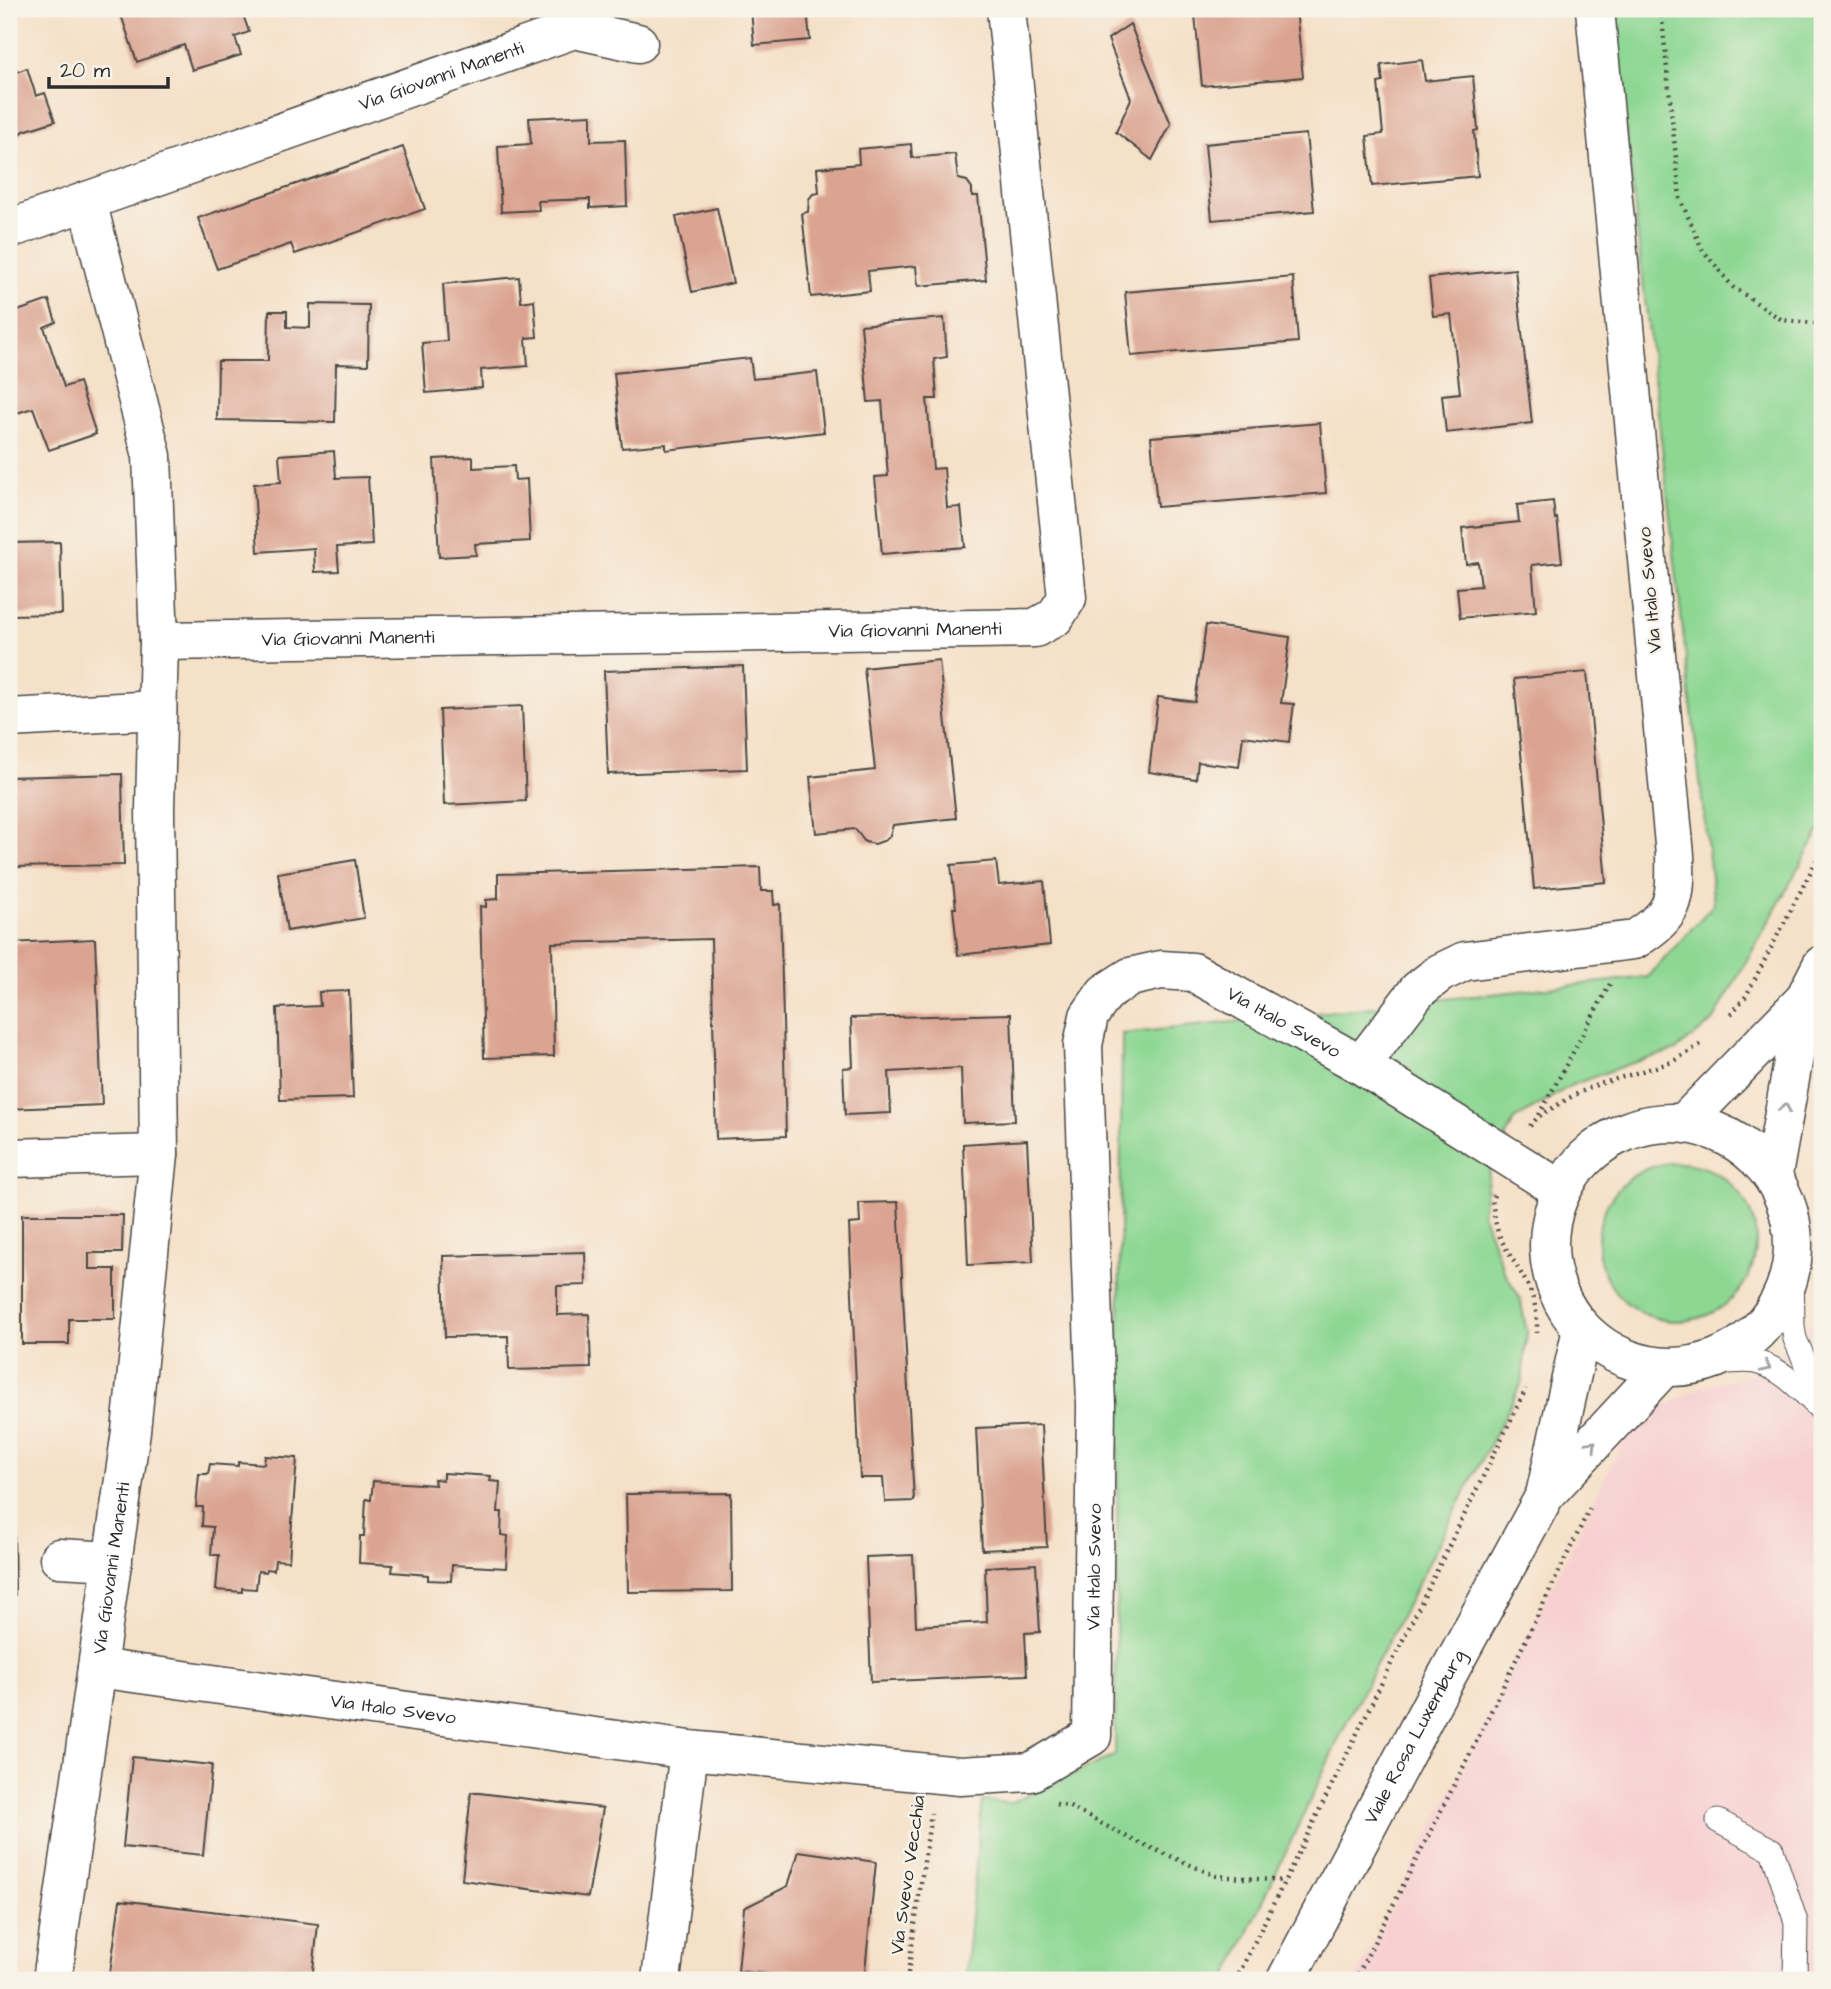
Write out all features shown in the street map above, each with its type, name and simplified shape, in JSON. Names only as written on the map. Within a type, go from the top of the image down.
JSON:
[{"type":"street","name":"Via Giovanni Manenti","points":[[159,640],[1035,628],[1055,617],[1067,598],[1006,9]]},
{"type":"street","name":"Via Italo Svevo","points":[[97,1668],[689,1751],[960,1776],[1031,1772],[1092,1736],[1096,1405],[1083,1045],[1089,1016],[1105,993],[1130,977],[1161,970],[1193,972],[1361,1065],[1418,990],[1440,973],[1465,961],[1634,940],[1653,928],[1670,909],[1676,886],[1675,855],[1595,9]]},
{"type":"street","name":"Via Giovanni Manenti","points":[[9,229],[574,29],[638,43]]},
{"type":"street","name":"Via Giovanni Manenti","points":[[52,1980],[131,1431],[159,1154],[155,823],[159,640],[152,456],[87,201]]},
{"type":"street","points":[[9,718],[157,710]]},
{"type":"street","points":[[1684,1123],[1804,1000],[1822,965]]},
{"type":"street","points":[[1773,1175],[1804,1000]]},
{"type":"street","points":[[1361,1065],[1561,1190]]},
{"type":"street","name":"Viale Rosa Luxemburg","points":[[1661,1123],[1684,1123],[1718,1132],[1749,1149],[1773,1175],[1784,1197],[1793,1231],[1792,1266],[1781,1301],[1760,1329],[1732,1351],[1681,1366],[1633,1362],[1605,1349],[1581,1329],[1563,1303],[1552,1276],[1548,1247],[1551,1218],[1561,1190],[1579,1164],[1603,1143],[1631,1129],[1661,1123]]},
{"type":"street","points":[[9,1158],[159,1154]]},
{"type":"street","name":"Viale Rosa Luxemburg","points":[[1286,1980],[1545,1495],[1581,1329]]},
{"type":"street","name":"Viale Rosa Luxemburg","points":[[1545,1495],[1681,1366]]},
{"type":"street","points":[[59,1558],[113,1561]]},
{"type":"street","points":[[661,1980],[689,1751]]},
{"type":"lane","points":[[1792,1266],[1795,1339],[1822,1400]]},
{"type":"lane","points":[[1681,1366],[1754,1362],[1793,1381],[1822,1411]]},
{"type":"lane","points":[[1718,1821],[1772,1850],[1796,1922],[1796,1980]]},
{"type":"path","points":[[1661,9],[1680,198],[1702,249],[1733,287],[1782,320],[1822,324]]},
{"type":"path","points":[[1723,1023],[1746,996],[1822,850]]},
{"type":"path","points":[[1525,1132],[1538,1117],[1634,940]]},
{"type":"path","points":[[1538,1117],[1593,1086],[1672,1062],[1707,1041]]},
{"type":"path","points":[[1496,1187],[1492,1200],[1499,1235],[1532,1292],[1538,1319],[1537,1341]]},
{"type":"path","points":[[1236,1980],[1528,1383]]},
{"type":"path","points":[[1354,1980],[1473,1748],[1594,1501]]},
{"type":"path","name":"Via Svevo Vecchia","points":[[907,1980],[936,1774]]},
{"type":"path","points":[[1055,1804],[1068,1806],[1133,1840],[1216,1876],[1285,1881]]},
{"type":"shaded area","points":[[1822,1314],[1822,1980],[1355,1980],[1473,1748],[1626,1435],[1649,1415],[1700,1387],[1748,1376],[1765,1366]]},
{"type":"green space","points":[[1612,9],[1822,9],[1822,826],[1713,1021],[1676,1050],[1572,1085],[1514,1120],[1490,1168],[1482,1213],[1504,1271],[1520,1298],[1527,1332],[1522,1382],[1347,1721],[1226,1980],[965,1980],[983,1801],[1011,1803],[1115,1755],[1122,1034],[1648,977],[1714,904]]},
{"type":"green space","points":[[1677,1163],[1707,1169],[1733,1186],[1750,1212],[1756,1242],[1750,1272],[1733,1298],[1707,1315],[1677,1321],[1647,1315],[1621,1298],[1604,1272],[1598,1242],[1604,1212],[1621,1186],[1647,1169]]},
{"type":"building","points":[[119,9],[241,9],[249,32],[235,37],[241,55],[192,70],[184,45],[137,62]]},
{"type":"building","points":[[751,9],[807,9],[810,40],[754,45]]},
{"type":"building","points":[[1255,9],[1296,9],[1303,77],[1202,86],[1195,15]]},
{"type":"building","points":[[1130,24],[1171,124],[1152,160],[1116,132],[1131,99],[1108,39]]},
{"type":"building","points":[[1422,60],[1425,81],[1473,76],[1478,130],[1474,131],[1478,176],[1372,186],[1367,136],[1383,134],[1378,83],[1383,82],[1381,65]]},
{"type":"building","points":[[27,68],[36,96],[45,93],[55,121],[24,131],[16,138],[10,137],[9,75]]},
{"type":"building","points":[[591,115],[591,141],[625,140],[627,206],[590,208],[590,199],[538,201],[539,210],[501,212],[498,146],[531,144],[529,118]]},
{"type":"building","points":[[1306,134],[1314,211],[1212,220],[1205,144]]},
{"type":"building","points":[[911,144],[912,158],[955,154],[958,179],[967,181],[972,188],[972,196],[978,196],[986,280],[918,286],[916,266],[868,271],[870,291],[811,297],[802,213],[808,212],[809,199],[813,194],[819,193],[817,168],[859,164],[858,149]]},
{"type":"building","points":[[403,147],[425,209],[295,254],[291,244],[217,269],[198,218]]},
{"type":"building","points":[[717,208],[733,283],[692,292],[676,217]]},
{"type":"building","points":[[1515,269],[1532,423],[1446,433],[1442,395],[1460,393],[1451,314],[1433,316],[1429,278]]},
{"type":"building","points":[[519,277],[521,302],[534,300],[537,337],[526,338],[528,366],[481,370],[482,388],[426,393],[422,343],[447,341],[443,284]]},
{"type":"building","points":[[1293,277],[1298,342],[1131,356],[1125,292]]},
{"type":"building","points":[[49,300],[56,322],[44,327],[64,387],[79,382],[96,434],[49,450],[33,408],[17,413],[9,388],[9,314]]},
{"type":"building","points":[[310,304],[369,305],[368,365],[336,364],[335,422],[217,420],[218,361],[268,361],[269,311],[287,311],[287,327],[310,328]]},
{"type":"building","points":[[944,318],[947,357],[934,359],[937,399],[927,399],[933,469],[944,468],[947,508],[961,507],[965,547],[882,554],[875,477],[888,476],[882,401],[868,402],[861,325]]},
{"type":"building","points":[[750,358],[753,379],[817,372],[824,432],[666,450],[666,444],[622,448],[614,373]]},
{"type":"building","points":[[1320,423],[1326,493],[1157,507],[1151,437]]},
{"type":"building","points":[[334,451],[336,478],[368,477],[372,545],[337,547],[339,571],[315,572],[314,548],[258,552],[254,484],[281,482],[279,455]]},
{"type":"building","points":[[473,457],[473,468],[514,466],[515,480],[527,479],[530,541],[475,544],[476,555],[439,557],[434,459]]},
{"type":"building","points":[[1553,501],[1562,562],[1532,565],[1536,611],[1460,618],[1457,588],[1481,586],[1478,562],[1466,564],[1462,528],[1519,522],[1517,505]]},
{"type":"building","points":[[60,542],[62,614],[9,615],[9,543]]},
{"type":"building","points":[[1206,625],[1290,637],[1281,703],[1294,704],[1289,742],[1243,736],[1239,767],[1198,762],[1196,779],[1149,772],[1158,697],[1195,702]]},
{"type":"building","points":[[939,660],[956,818],[893,825],[886,840],[875,844],[865,842],[855,829],[816,833],[810,777],[875,770],[864,668]]},
{"type":"building","points":[[743,666],[747,769],[608,774],[604,671]]},
{"type":"building","points":[[1587,672],[1606,882],[1534,889],[1514,679]]},
{"type":"building","points":[[522,706],[526,801],[444,805],[440,710]]},
{"type":"building","points":[[122,774],[124,865],[9,867],[9,777]]},
{"type":"building","points":[[355,860],[364,918],[287,931],[278,873]]},
{"type":"building","points":[[996,861],[999,885],[1044,881],[1050,945],[958,955],[951,865]]},
{"type":"building","points":[[760,867],[761,891],[773,891],[774,905],[780,904],[786,1136],[716,1139],[711,939],[552,943],[554,1056],[484,1058],[480,906],[486,907],[486,900],[498,899],[498,874]]},
{"type":"building","points":[[95,939],[102,1105],[9,1109],[9,943]]},
{"type":"building","points":[[349,991],[353,1098],[280,1100],[277,1008],[320,1006],[319,992]]},
{"type":"building","points":[[1011,1014],[1015,1121],[963,1123],[961,1068],[889,1072],[891,1113],[845,1115],[843,1068],[853,1067],[851,1018]]},
{"type":"building","points":[[1027,1140],[1033,1262],[968,1265],[963,1144]]},
{"type":"building","points":[[898,1202],[914,1501],[885,1502],[883,1478],[860,1478],[849,1224],[860,1223],[859,1203]]},
{"type":"building","points":[[22,1215],[123,1215],[122,1253],[89,1253],[89,1269],[115,1269],[115,1319],[69,1319],[69,1344],[22,1344]]},
{"type":"building","points":[[585,1252],[586,1285],[557,1286],[557,1315],[589,1314],[591,1368],[509,1370],[508,1336],[445,1337],[443,1256]]},
{"type":"building","points":[[1041,1425],[1047,1547],[982,1550],[976,1428]]},
{"type":"building","points":[[265,1456],[297,1458],[289,1561],[275,1560],[274,1570],[258,1571],[256,1589],[242,1588],[242,1592],[216,1590],[219,1555],[211,1555],[213,1527],[202,1526],[203,1507],[196,1507],[199,1474],[208,1474],[210,1464],[264,1464]]},
{"type":"building","points":[[443,1473],[491,1476],[490,1481],[500,1482],[498,1512],[502,1512],[501,1535],[508,1536],[506,1568],[452,1565],[451,1581],[428,1580],[428,1575],[392,1572],[393,1565],[359,1563],[366,1499],[371,1500],[373,1481],[435,1485],[434,1479],[443,1480]]},
{"type":"building","points":[[731,1493],[732,1591],[628,1592],[626,1494]]},
{"type":"building","points":[[9,1528],[14,1528],[15,1595],[9,1595]]},
{"type":"building","points":[[913,1555],[916,1626],[987,1622],[985,1567],[1036,1564],[1040,1632],[1025,1633],[1027,1675],[871,1682],[866,1557]]},
{"type":"building","points":[[132,1757],[212,1765],[203,1855],[123,1847]]},
{"type":"building","points":[[471,1792],[603,1808],[588,1897],[462,1880]]},
{"type":"building","points":[[799,1851],[876,1862],[864,1980],[829,1980],[738,1971],[744,1908],[788,1886]]},
{"type":"building","points":[[120,1900],[318,1924],[312,1980],[210,1980],[186,1977],[186,1980],[109,1980]]}]
